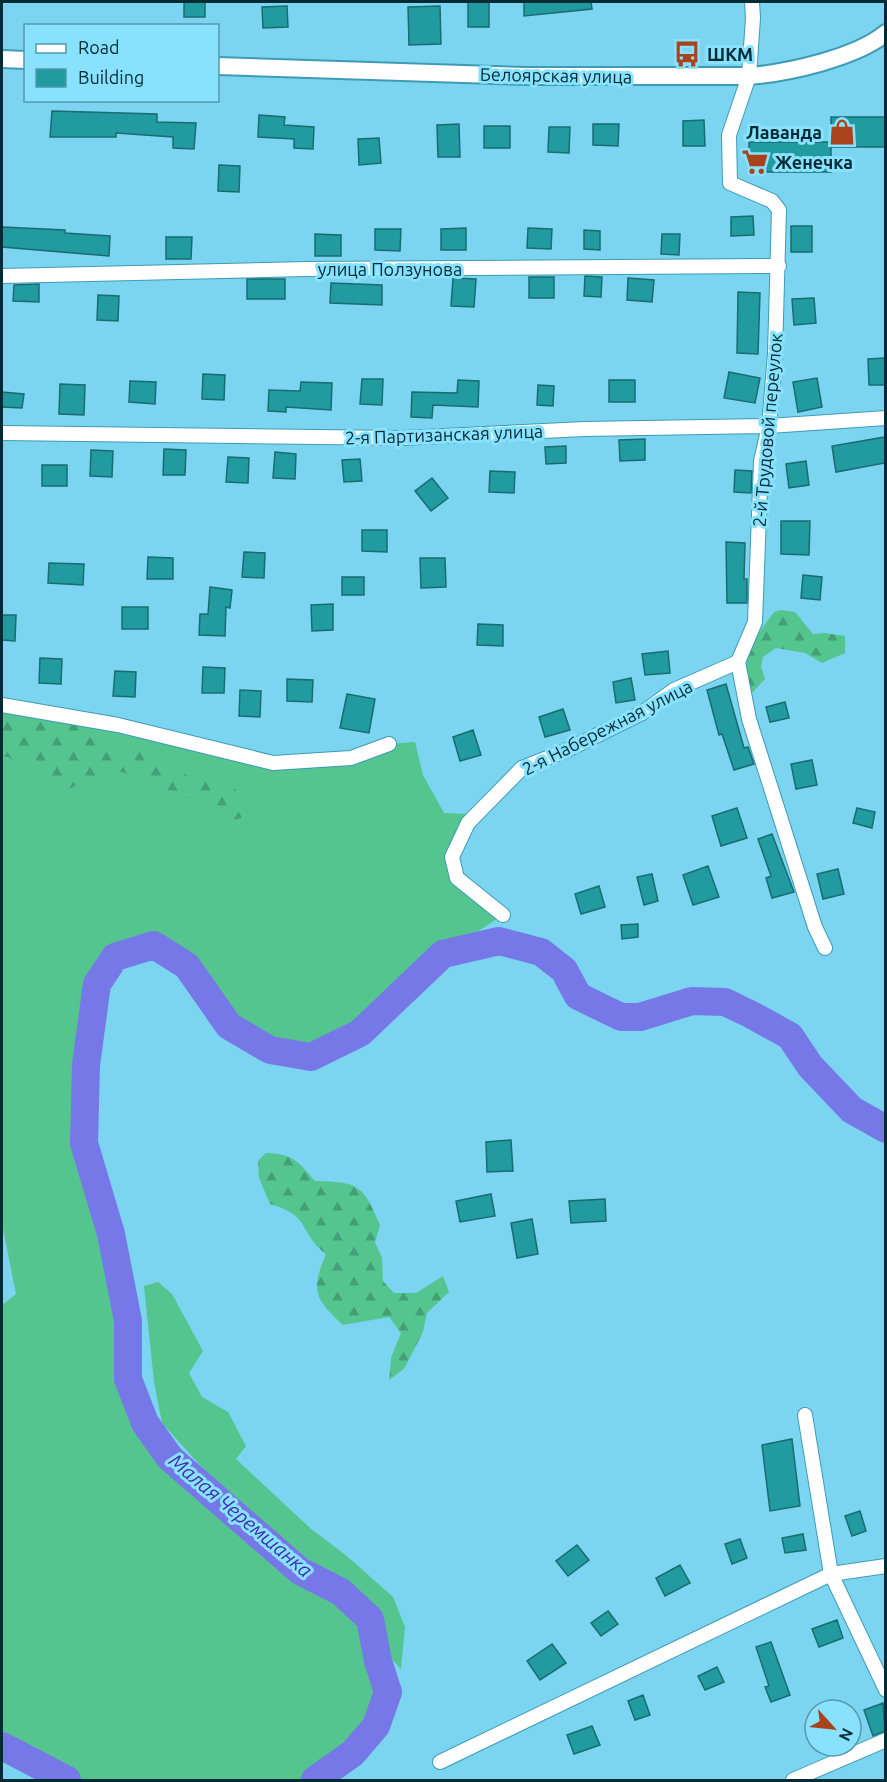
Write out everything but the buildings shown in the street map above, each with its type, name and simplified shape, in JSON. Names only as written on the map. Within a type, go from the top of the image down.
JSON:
[{"type":"street","name":"2-й Трудовой переулок","points":[[738,662],[755,622],[761,461],[768,426],[779,266],[779,210],[772,201],[730,183],[729,135],[749,76],[752,2]]},
{"type":"street","name":"Белоярская улица","points":[[219,66],[525,76],[772,75],[876,41],[885,33]]},
{"type":"street","points":[[2,59],[24,60]]},
{"type":"street","name":"улица Ползунова","points":[[2,276],[319,269],[779,266]]},
{"type":"street","name":"2-я Партизанская улица","points":[[2,433],[402,438],[584,429],[768,426],[885,418]]},
{"type":"street","points":[[738,662],[749,719],[815,927],[825,948]]},
{"type":"street","name":"2-я Набережная улица","points":[[503,915],[457,878],[452,857],[468,823],[522,768],[565,751],[642,712],[674,690],[738,662]]},
{"type":"street","points":[[2,705],[118,725],[273,763],[351,758],[390,744]]},
{"type":"street","points":[[805,1415],[831,1574],[885,1690]]},
{"type":"street","points":[[440,1762],[831,1574],[885,1566]]},
{"type":"street","points":[[793,1780],[885,1740]]},
{"type":"green space","points":[[781,610],[795,612],[813,634],[845,636],[845,653],[822,663],[805,653],[776,648],[763,657],[761,667],[765,679],[751,694],[746,671],[750,650],[774,612]]},
{"type":"green space","points":[[2,705],[273,763],[351,758],[389,744],[415,742],[423,775],[444,813],[467,814],[452,857],[457,878],[503,915],[443,954],[360,1033],[311,1057],[270,1050],[229,1026],[211,998],[174,958],[154,945],[116,957],[97,984],[86,1065],[84,1143],[111,1234],[128,1321],[128,1379],[145,1423],[170,1458],[300,1571],[341,1592],[370,1619],[378,1661],[388,1692],[376,1726],[353,1753],[315,1780],[67,1780],[2,1746],[2,1305],[16,1294],[2,1224]]},
{"type":"green space","points":[[19,712],[41,714],[100,733],[120,746],[138,745],[190,777],[208,778],[230,784],[240,794],[246,808],[241,818],[222,821],[211,816],[189,798],[156,793],[126,773],[119,771],[101,774],[69,789],[26,769],[8,757],[2,757],[2,720]]},
{"type":"green space","points":[[266,1153],[289,1157],[304,1168],[315,1181],[350,1185],[363,1193],[380,1225],[375,1242],[382,1258],[383,1281],[394,1293],[416,1293],[443,1276],[449,1292],[427,1313],[423,1332],[404,1369],[389,1380],[391,1358],[401,1333],[389,1317],[343,1325],[326,1308],[318,1294],[317,1286],[326,1254],[311,1239],[299,1219],[270,1204],[259,1178],[258,1161]]},
{"type":"green space","points":[[158,1282],[172,1294],[203,1351],[189,1373],[202,1397],[228,1412],[246,1446],[236,1459],[310,1528],[348,1557],[393,1597],[405,1627],[401,1669],[386,1653],[376,1610],[345,1582],[308,1559],[256,1517],[207,1473],[162,1423],[154,1382],[144,1286]]},
{"type":"waterway","name":"Малая Черемшанка","points":[[315,1780],[353,1753],[376,1726],[388,1692],[378,1661],[370,1619],[341,1592],[300,1571],[170,1458],[145,1423],[128,1379],[128,1321],[111,1234],[84,1143],[86,1065],[97,984],[115,957],[154,945],[187,966],[229,1026],[270,1050],[311,1057],[360,1033],[443,954],[499,941],[541,952],[564,970],[578,996],[621,1017],[640,1017],[692,1001],[725,1002],[752,1015],[790,1036],[810,1066],[852,1110],[886,1129]]},
{"type":"waterway","name":"Малая Черемшанка","points":[[2,1746],[67,1780]]},
{"type":"place","name":"ШКМ","points":[[687,54]]},
{"type":"place","name":"Лаванда","points":[[842,132]]},
{"type":"place","name":"Женечка","points":[[755,162]]}]
